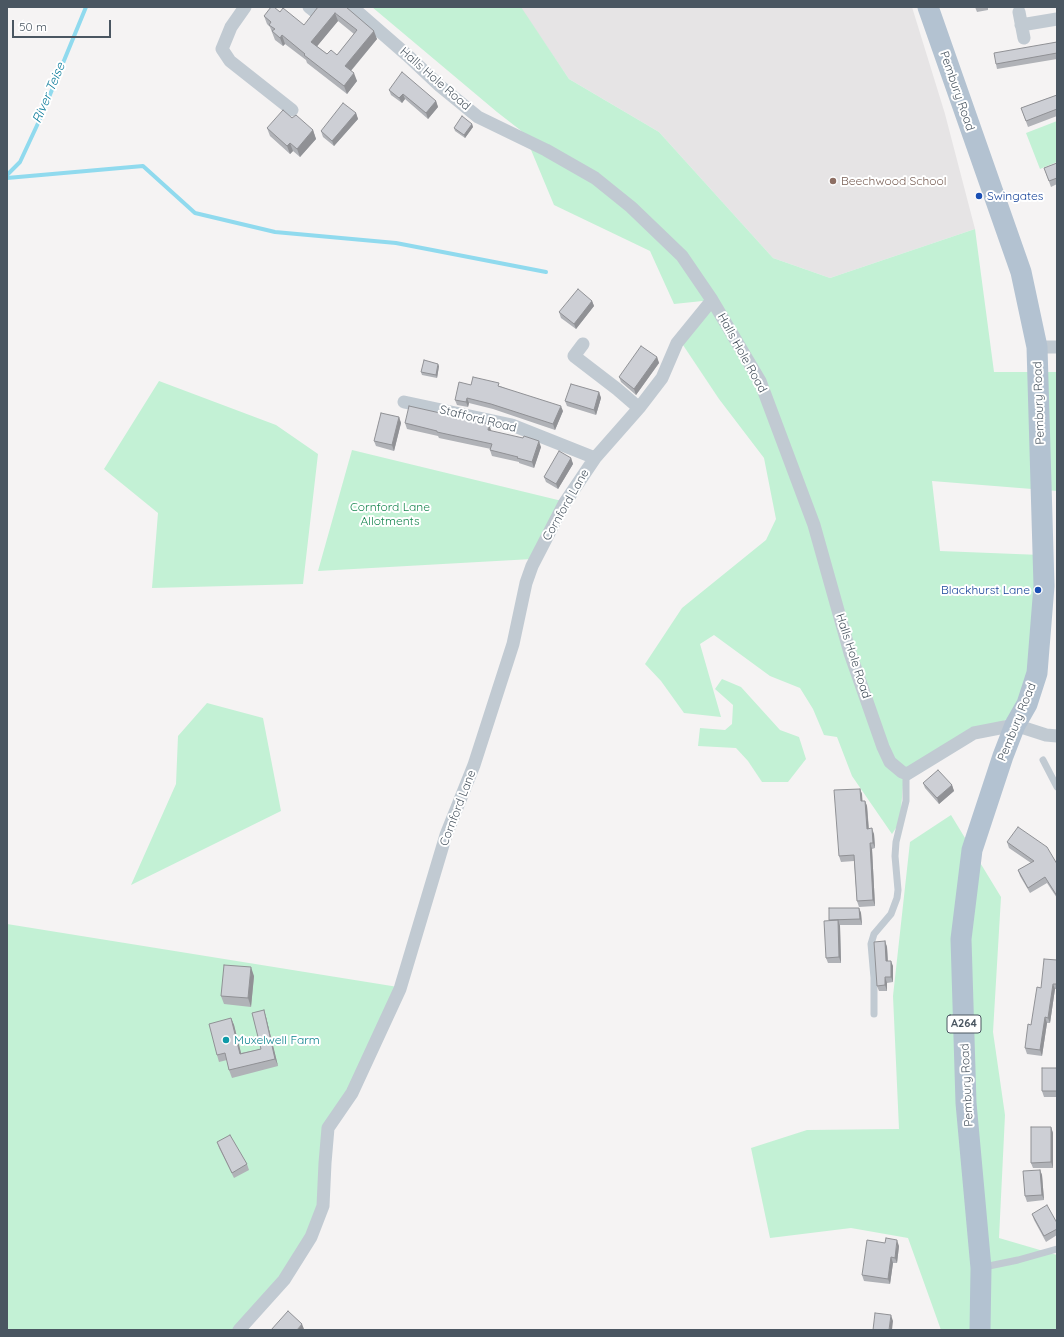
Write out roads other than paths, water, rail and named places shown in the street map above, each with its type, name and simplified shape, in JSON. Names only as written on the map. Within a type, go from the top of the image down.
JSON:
[{"type":"main road","name":"Pembury Road","points":[[928,7],[1047,347],[1044,586],[1037,673],[1026,704],[1015,725],[1003,756],[972,850],[961,939],[966,1103],[981,1268],[980,1330]]},
{"type":"street","points":[[246,7],[231,27],[222,49],[230,61],[292,110]]},
{"type":"street","name":"Halls Hole Road","points":[[352,7],[408,55],[440,86],[478,117],[546,150],[595,178],[631,207],[682,256],[712,300],[760,381],[814,525],[850,654],[883,747],[890,762],[902,772],[907,774]]},
{"type":"street","points":[[1022,25],[1057,19]]},
{"type":"street","name":"Cornford Lane","points":[[239,1330],[284,1280],[311,1237],[323,1206],[328,1128],[352,1094],[400,989],[446,835],[474,764],[513,644],[526,583],[532,566],[564,504],[594,458],[639,408],[662,378],[677,343],[712,300]]},
{"type":"street","points":[[583,344],[574,356],[639,408]]},
{"type":"street","name":"Stafford Road","points":[[404,402],[512,425],[594,458]]},
{"type":"street","points":[[907,774],[974,733],[1015,725],[1046,735],[1057,736]]},
{"type":"lane","points":[[1043,760],[1057,786]]},
{"type":"lane","points":[[874,1014],[874,978],[871,944],[874,934],[891,914],[897,898],[898,890],[895,856],[896,842],[906,801],[907,774]]},
{"type":"lane","points":[[981,1268],[987,1265],[1018,1260],[1057,1249]]},
{"type":"waterway","name":"River Teise","points":[[7,175],[20,162],[40,119],[86,7]]},
{"type":"waterway","points":[[7,178],[143,166],[195,213],[275,232],[396,243],[546,272]]},
{"type":"place","name":"Beechwood School","points":[[833,181]]},
{"type":"place","name":"Swingates","points":[[979,196]]},
{"type":"place","name":"Blackhurst Lane","points":[[1038,590]]},
{"type":"place","name":"Muxelwell Farm","points":[[226,1040]]},
{"type":"park label","name":"Cornford Lane Allotments","points":[[390,514]]}]
